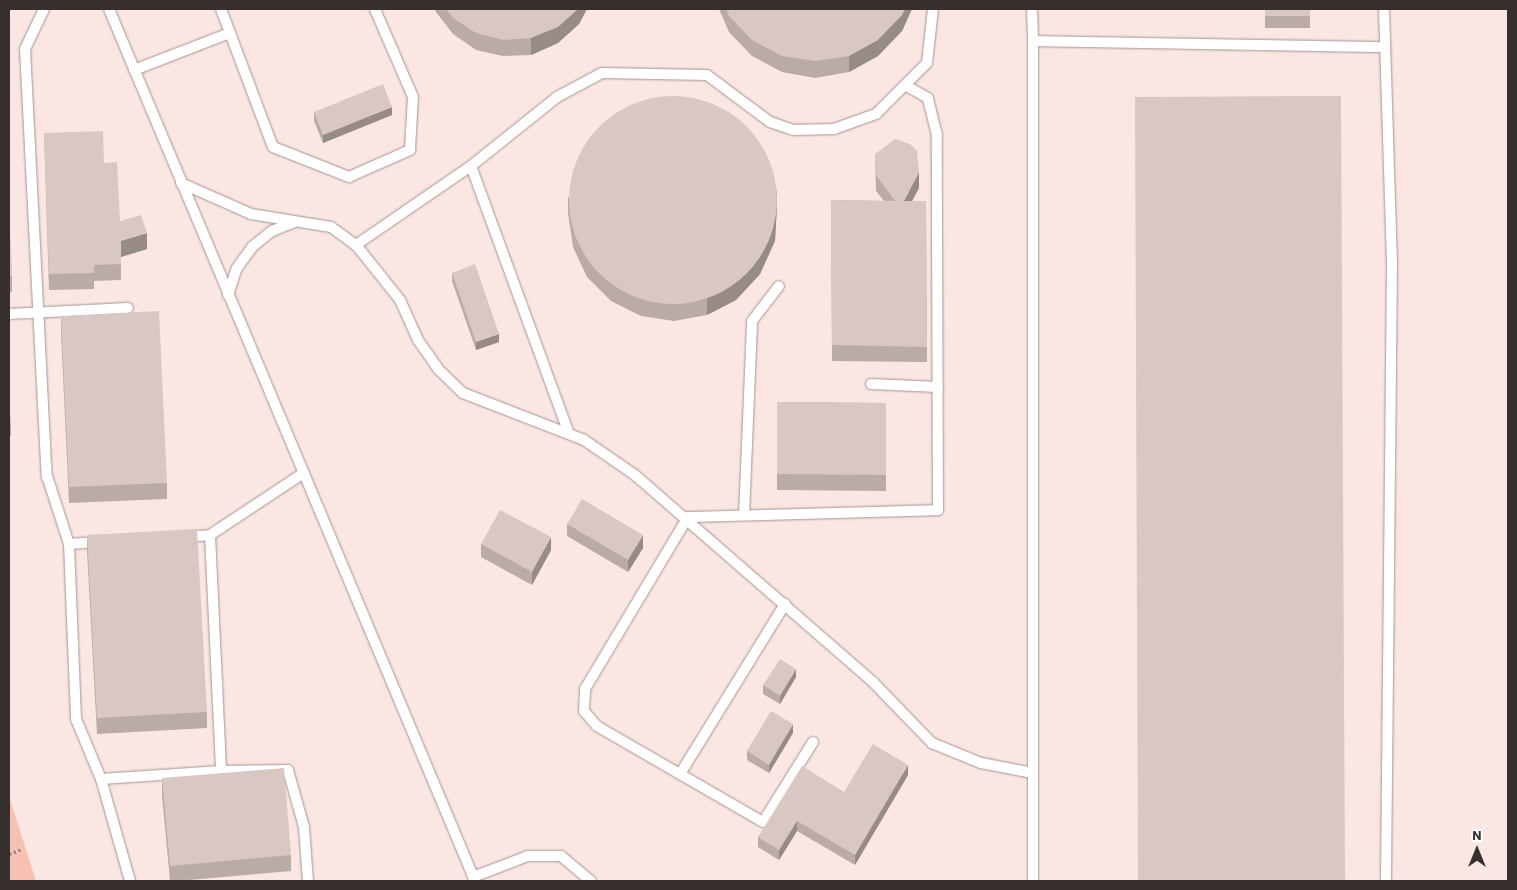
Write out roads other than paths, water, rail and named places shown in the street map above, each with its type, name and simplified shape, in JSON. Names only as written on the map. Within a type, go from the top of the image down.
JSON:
[{"type":"lane","points":[[44,9],[25,49],[47,476],[69,544],[76,719],[101,780],[130,881]]},
{"type":"lane","points":[[109,9],[302,474],[474,879],[528,856],[561,856],[591,881]]},
{"type":"lane","points":[[221,9],[273,146],[349,177],[410,150],[412,97],[375,9]]},
{"type":"lane","points":[[356,245],[471,166],[557,97],[602,73],[707,75],[770,122],[793,130],[834,129],[876,114],[906,86],[926,63],[933,9]]},
{"type":"lane","points":[[1032,9],[1033,881]]},
{"type":"lane","points":[[1384,9],[1392,263],[1386,881]]},
{"type":"lane","points":[[134,70],[230,34]]},
{"type":"lane","points":[[1033,41],[1384,47]]},
{"type":"lane","points":[[688,517],[938,510],[938,135],[928,98],[906,86]]},
{"type":"lane","points":[[471,166],[569,434]]},
{"type":"lane","points":[[181,183],[228,207],[331,227],[356,245],[400,300],[418,340],[438,369],[463,393],[569,434],[635,475],[688,517],[873,682],[932,743],[981,763],[1033,773]]},
{"type":"lane","points":[[228,296],[237,268],[252,247],[272,230],[296,221]]},
{"type":"lane","points":[[744,515],[752,321],[779,286]]},
{"type":"lane","points":[[9,314],[128,308]]},
{"type":"lane","points":[[871,384],[938,387]]},
{"type":"lane","points":[[172,538],[210,535],[302,474]]},
{"type":"lane","points":[[688,517],[585,689],[584,711],[597,726],[763,822],[813,742]]},
{"type":"lane","points":[[210,535],[221,771]]},
{"type":"lane","points":[[69,544],[116,541]]},
{"type":"lane","points":[[680,774],[785,604]]},
{"type":"lane","points":[[101,780],[221,771],[288,770],[304,827],[308,881]]}]
